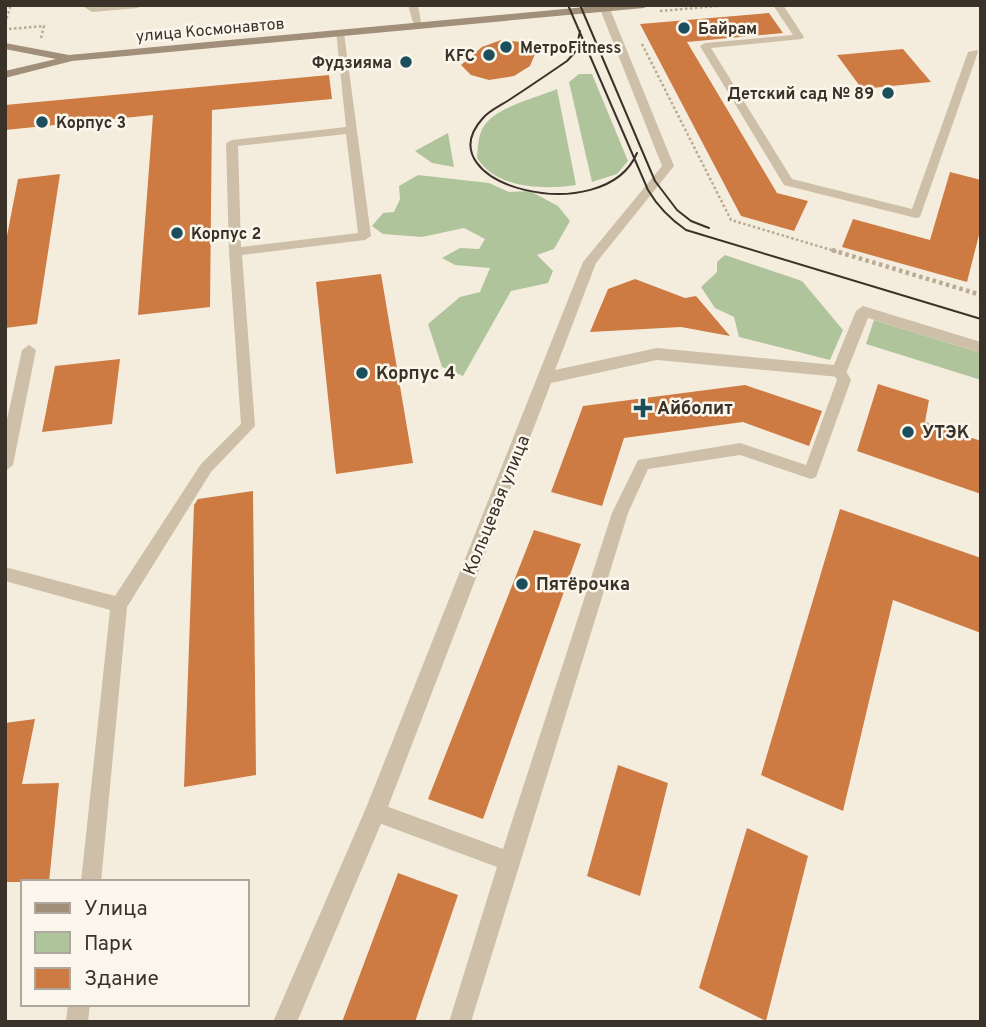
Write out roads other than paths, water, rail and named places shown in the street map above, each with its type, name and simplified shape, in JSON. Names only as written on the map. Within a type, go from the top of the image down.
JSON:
[{"type":"main road","name":"улица Космонавтов","points":[[5,75],[72,58],[419,26],[551,10],[644,5]]},
{"type":"main road","name":"улица Космонавтов","points":[[5,46],[72,58]]},
{"type":"street","name":"Кольцевая улица","points":[[285,1022],[375,812],[590,262],[668,166],[604,7]]},
{"type":"street","points":[[546,378],[657,354],[839,371],[863,311],[981,348]]},
{"type":"lane","points":[[86,5],[92,9],[138,5]]},
{"type":"lane","points":[[413,5],[419,26]]},
{"type":"lane","points":[[778,5],[799,37],[705,46],[788,182],[916,214],[977,50]]},
{"type":"lane","points":[[235,252],[365,236],[339,33]]},
{"type":"lane","points":[[91,880],[119,605],[206,468],[248,426],[235,252],[232,143],[352,130]]},
{"type":"lane","points":[[5,466],[29,350]]},
{"type":"lane","points":[[460,1022],[620,513],[643,464],[740,449],[811,473],[844,380],[839,371]]},
{"type":"lane","points":[[5,574],[119,605]]},
{"type":"lane","points":[[375,812],[509,860]]},
{"type":"tram line","points":[[568,5],[580,32]]},
{"type":"tram line","points":[[580,5],[655,181],[677,210],[691,221],[709,228]]},
{"type":"tram line","points":[[580,32],[634,157]]},
{"type":"tram line","points":[[580,32],[576,51],[567,61],[483,118],[471,142],[477,163],[496,179],[525,190],[558,194],[590,190],[618,177],[634,157]]},
{"type":"tram line","points":[[634,157],[637,153]]},
{"type":"tram line","points":[[634,157],[648,190],[660,207],[686,230],[981,319]]},
{"type":"place","name":"Байрам","points":[[684,28]]},
{"type":"place","name":"МетроFitness","points":[[506,47]]},
{"type":"place","name":"KFC","points":[[489,55]]},
{"type":"place","name":"Фудзияма","points":[[406,62]]},
{"type":"place","name":"Детский сад № 89","points":[[888,93]]},
{"type":"place","name":"Корпус 3","points":[[42,122]]},
{"type":"place","name":"Корпус 2","points":[[177,233]]},
{"type":"place","name":"Корпус 4","points":[[362,373]]},
{"type":"place","name":"Айболит","points":[[643,408]]},
{"type":"place","name":"УТЭК","points":[[908,432]]},
{"type":"place","name":"Пятёрочка","points":[[522,584]]}]
